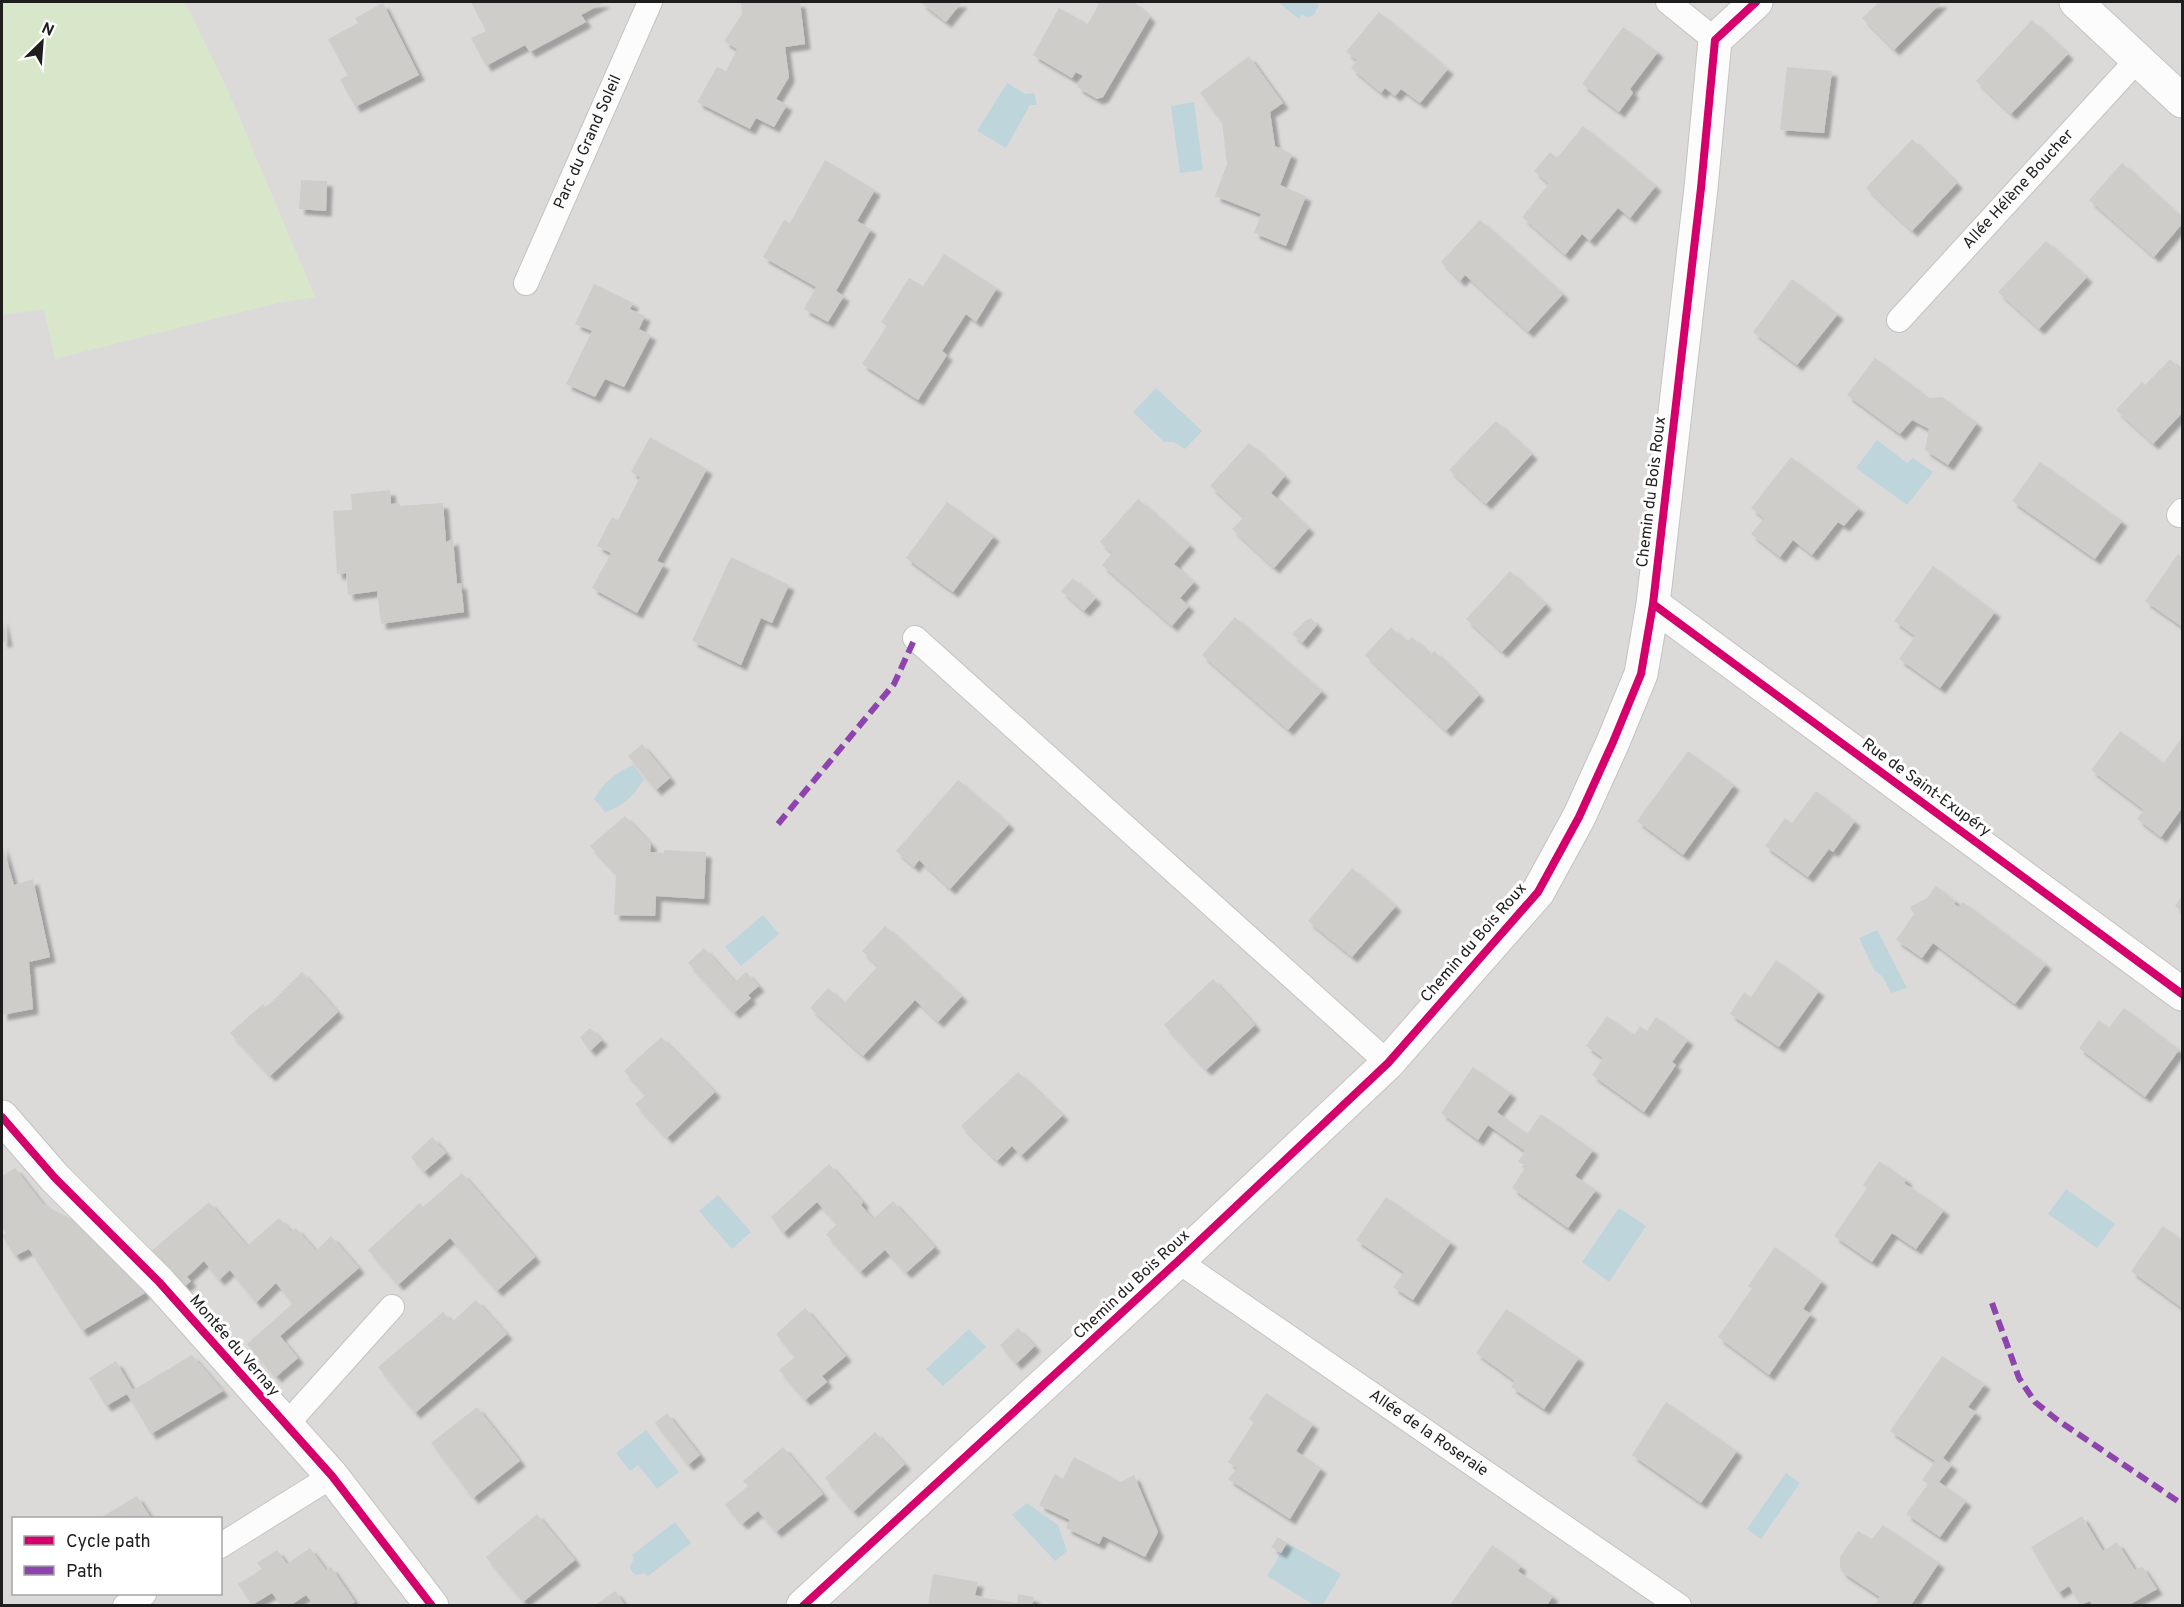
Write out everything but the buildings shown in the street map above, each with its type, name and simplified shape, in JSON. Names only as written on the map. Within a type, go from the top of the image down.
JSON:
[{"type":"street","points":[[1715,40],[1755,2]]},
{"type":"street","points":[[2076,2],[2182,101]]},
{"type":"street","name":"Chemin du Bois Roux","points":[[803,1605],[1178,1261],[1388,1063],[1538,892],[1579,817],[1641,674],[1653,604],[1701,188],[1715,40]]},
{"type":"street","name":"Rue de Saint-Exupéry","points":[[1653,604],[2182,994]]},
{"type":"street","name":"Montée du Vernay","points":[[2,1117],[55,1178],[159,1282],[332,1476],[432,1605]]},
{"type":"lane","name":"Parc du Grand Soleil","points":[[526,283],[650,2]]},
{"type":"lane","points":[[1668,2],[1715,40]]},
{"type":"lane","name":"Allée Hélène Boucher","points":[[1899,320],[2138,59]]},
{"type":"lane","points":[[915,638],[1388,1063]]},
{"type":"lane","name":"Allée de la Roseraie","points":[[1178,1261],[1679,1605]]},
{"type":"lane","points":[[286,1425],[392,1307]]},
{"type":"lane","points":[[222,1545],[332,1476]]},
{"type":"lane","points":[[125,1605],[141,1595]]},
{"type":"shaded area","points":[[2,2],[2182,2],[2182,1605],[2,1606]]},
{"type":"green space","points":[[2,2],[185,2],[226,86],[315,297],[278,303],[55,359],[44,309],[2,315]]},
{"type":"water","points":[[1278,2],[1317,2],[1319,5],[1314,15],[1308,17],[1302,15],[1299,19]]},
{"type":"water","points":[[1007,83],[1025,94],[1034,93],[1037,105],[1030,105],[1006,148],[977,131]]},
{"type":"water","points":[[1194,102],[1203,170],[1180,173],[1171,106]]},
{"type":"water","points":[[1156,388],[1202,431],[1185,449],[1174,442],[1164,442],[1133,412]]},
{"type":"water","points":[[1877,440],[1907,463],[1913,458],[1933,472],[1907,505],[1856,468]]},
{"type":"water","points":[[633,765],[644,779],[628,800],[605,812],[594,799],[610,779]]},
{"type":"water","points":[[763,915],[779,934],[741,966],[725,947]]},
{"type":"water","points":[[1877,930],[1907,988],[1891,993],[1883,977],[1874,970],[1859,938]]},
{"type":"water","points":[[2066,1189],[2115,1224],[2097,1248],[2048,1214]]},
{"type":"water","points":[[718,1195],[751,1232],[732,1249],[699,1211]]},
{"type":"water","points":[[1619,1208],[1646,1226],[1609,1282],[1582,1262]]},
{"type":"water","points":[[969,1329],[986,1347],[943,1386],[926,1369]]},
{"type":"water","points":[[646,1430],[679,1472],[657,1489],[638,1465],[630,1471],[616,1453]]},
{"type":"water","points":[[1786,1473],[1800,1483],[1761,1539],[1747,1529]]},
{"type":"water","points":[[1027,1503],[1058,1525],[1067,1551],[1055,1561],[1012,1515]]},
{"type":"water","points":[[675,1522],[691,1543],[648,1576],[645,1573],[637,1575],[633,1573],[630,1567],[634,1558],[632,1555]]},
{"type":"water","points":[[1287,1543],[1341,1574],[1322,1606],[1314,1605],[1267,1576]]},
{"type":"marked path","points":[[778,824],[894,684],[915,638]]},
{"type":"marked path","points":[[1992,1303],[2019,1378],[2035,1402],[2056,1419],[2182,1504]]},
{"type":"cycle path","points":[[803,1606],[1178,1261],[1388,1063],[1538,892],[1579,817],[1641,674],[1653,604],[1701,188],[1715,40],[1756,2]]},
{"type":"cycle path","points":[[1653,604],[2182,994]]},
{"type":"cycle path","points":[[2,1117],[55,1178],[159,1282],[332,1476],[432,1606]]}]
